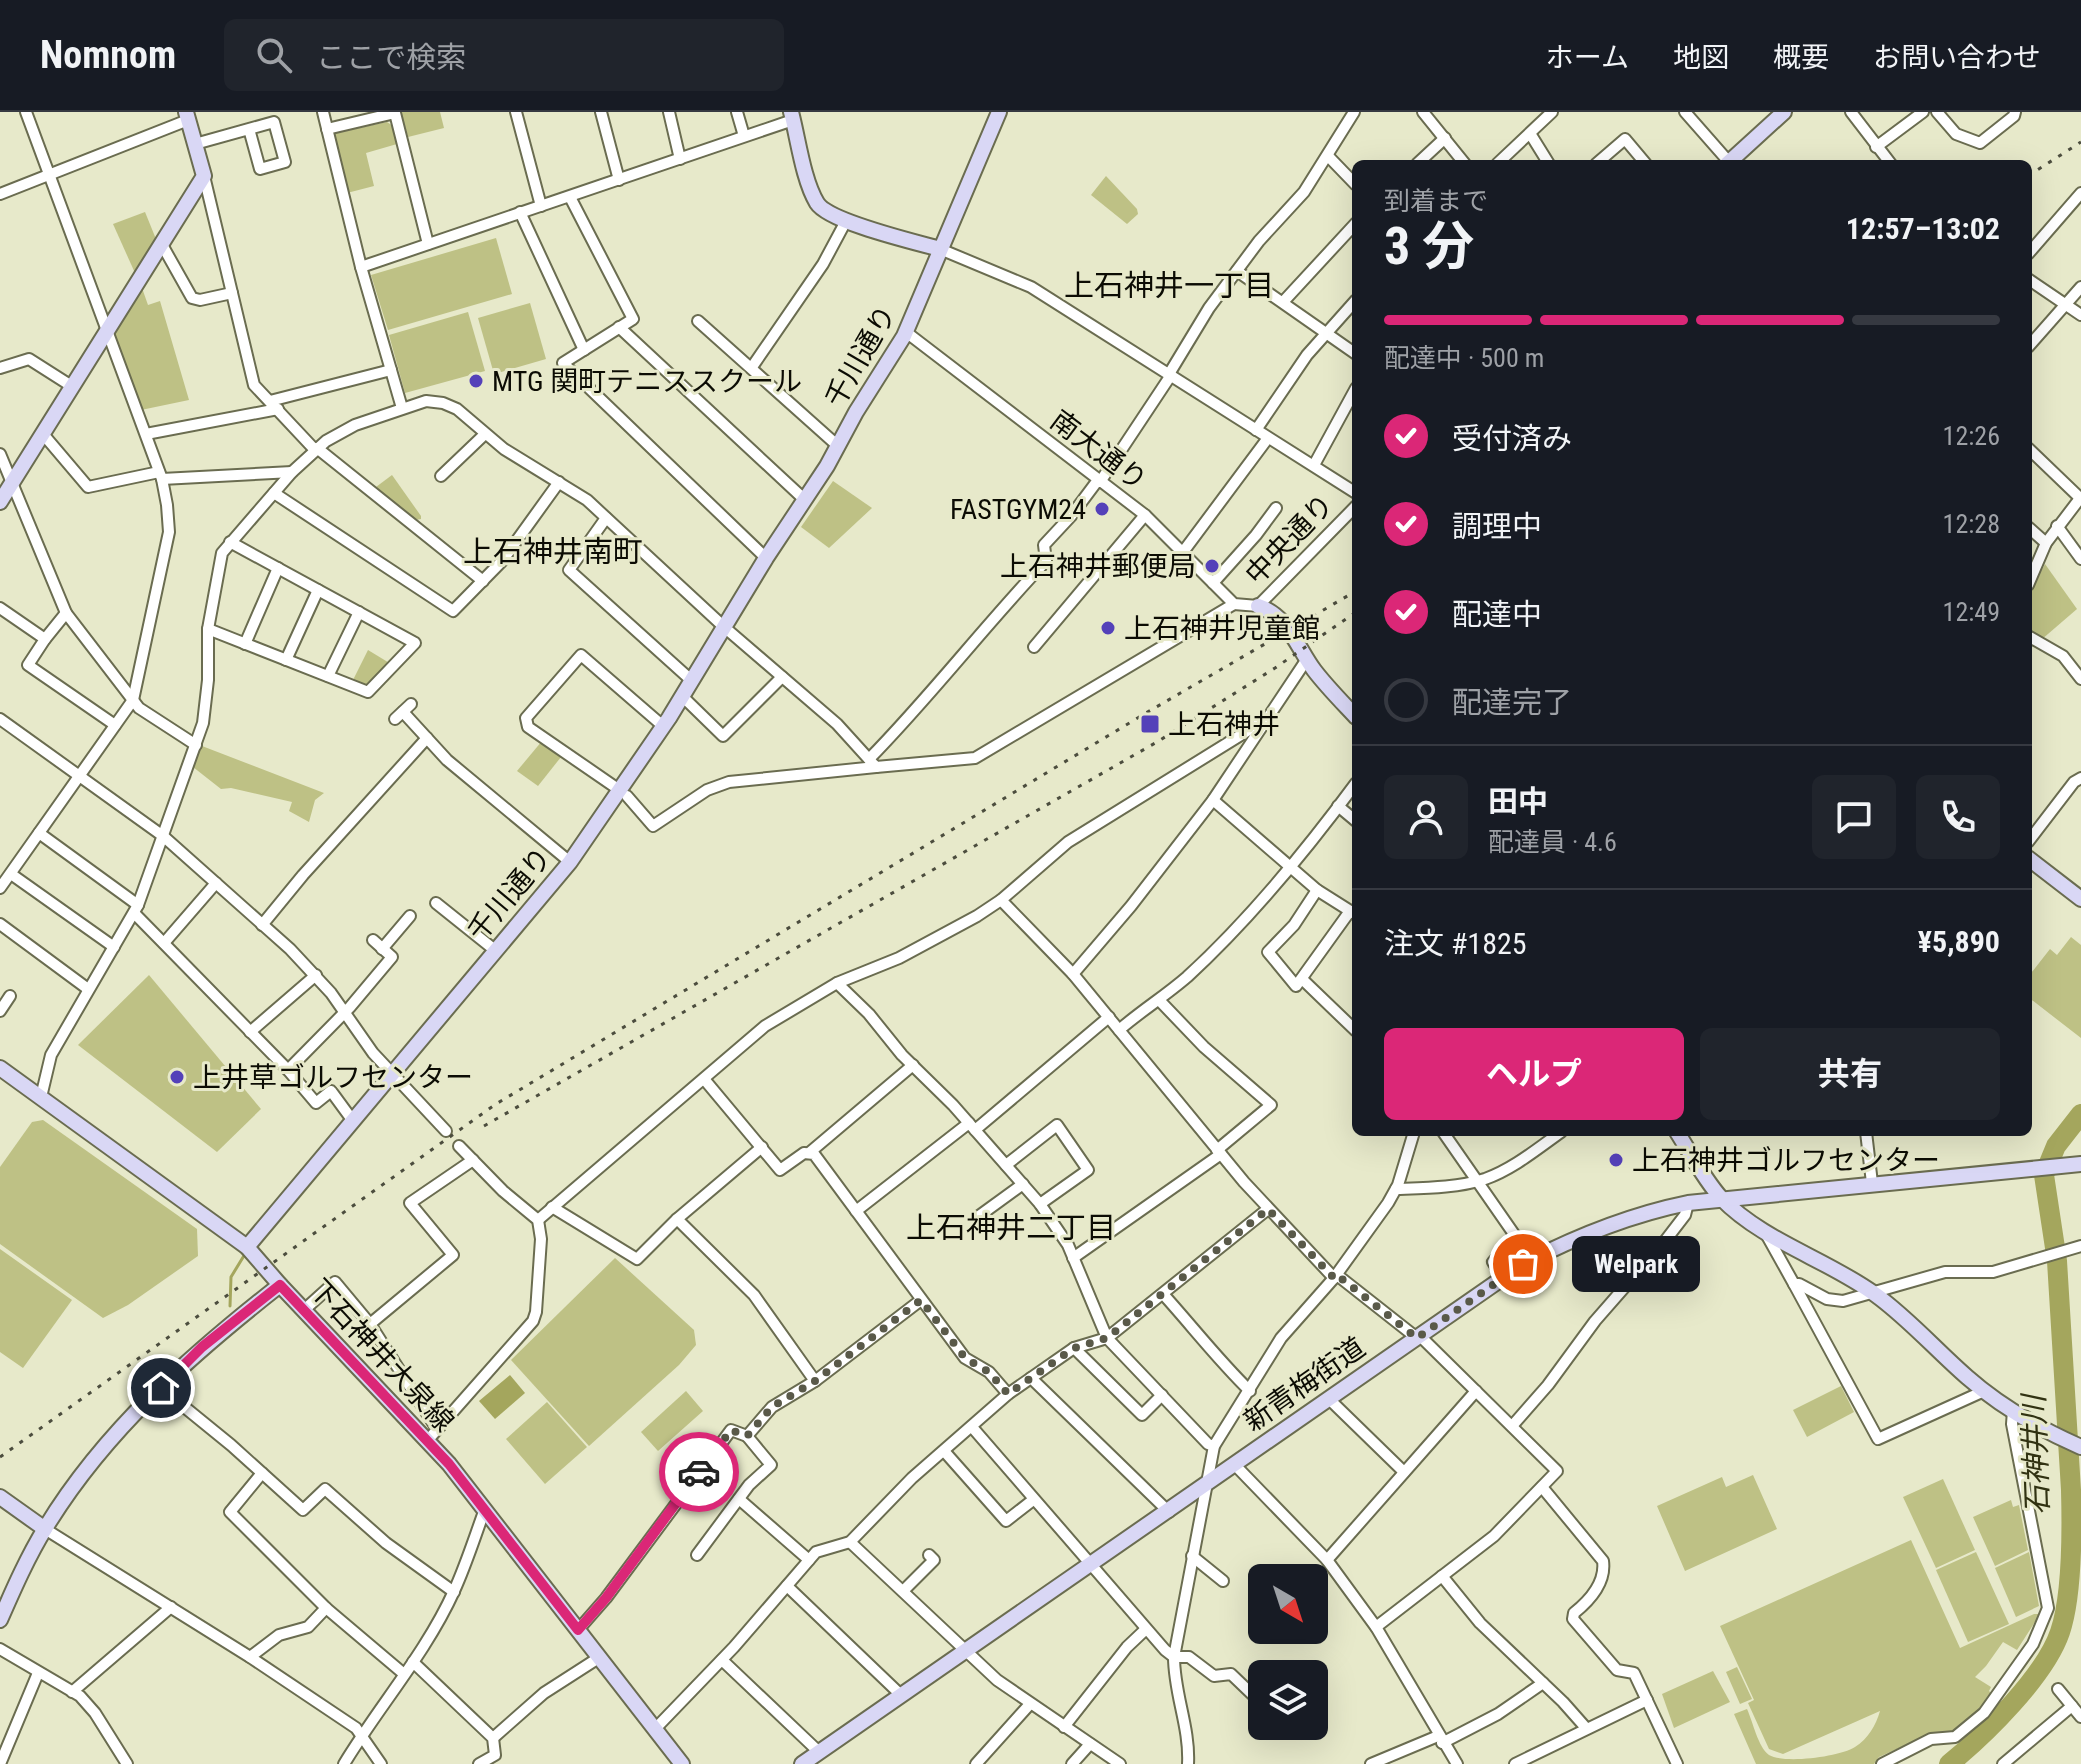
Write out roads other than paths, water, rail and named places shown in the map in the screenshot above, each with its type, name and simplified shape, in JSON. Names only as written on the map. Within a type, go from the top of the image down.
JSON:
[{"type":"main road","name":"千川通り","points":[[247,1247],[570,862],[623,792],[906,332],[999,112]]},
{"type":"main road","points":[[1731,160],[1784,112]]},
{"type":"main road","points":[[0,502],[204,176],[187,116]]},
{"type":"main road","points":[[792,116],[812,191],[819,205],[846,221],[940,249]]},
{"type":"main road","name":"中央通り","points":[[1258,606],[1282,620],[1307,659],[1352,712]]},
{"type":"main road","points":[[2032,861],[2081,899]]},
{"type":"main road","points":[[0,1620],[45,1529],[95,1459],[202,1347],[280,1285],[247,1247],[1,1071]]},
{"type":"main road","points":[[1680,1136],[1722,1198],[1764,1231],[1874,1293],[1984,1391],[2013,1411],[2081,1447]]},
{"type":"main road","name":"新青梅街道","points":[[802,1764],[1503,1278],[1530,1260],[1602,1226],[1688,1203],[1722,1198],[2081,1164]]},
{"type":"main road","name":"下石神井大泉線","points":[[280,1285],[432,1435],[485,1509],[682,1764]]},
{"type":"main road","points":[[4,1505],[45,1529]]},
{"type":"street","points":[[0,888],[133,700],[169,532],[160,475],[26,112]]},
{"type":"street","points":[[323,112],[361,267],[402,408]]},
{"type":"street","points":[[516,112],[541,206]]},
{"type":"street","points":[[601,112],[619,180]]},
{"type":"street","points":[[669,112],[680,159]]},
{"type":"street","points":[[737,112],[744,136]]},
{"type":"street","points":[[873,763],[1003,606],[1046,561],[1044,545],[1099,481],[1170,375],[1209,308],[1259,241],[1304,192],[1354,112]]},
{"type":"street","points":[[1423,112],[1462,160]]},
{"type":"street","points":[[1685,112],[1725,160]]},
{"type":"street","points":[[1851,112],[1887,160]]},
{"type":"street","points":[[1876,147],[1923,112]]},
{"type":"street","points":[[1937,112],[1956,134],[1980,143],[2015,112]]},
{"type":"street","points":[[327,129],[395,113],[428,244]]},
{"type":"street","points":[[1502,160],[1531,135],[1549,113]]},
{"type":"street","points":[[0,194],[187,116]]},
{"type":"street","points":[[361,267],[680,159],[792,116]]},
{"type":"street","points":[[195,144],[274,122],[285,162],[260,169],[249,129]]},
{"type":"street","points":[[1531,135],[1547,160]]},
{"type":"street","points":[[1421,160],[1445,138]]},
{"type":"street","points":[[1601,160],[1625,139],[1643,160]]},
{"type":"street","points":[[1328,156],[1352,181]]},
{"type":"street","points":[[204,176],[254,385],[316,449],[483,581]]},
{"type":"street","points":[[2032,249],[2081,193]]},
{"type":"street","points":[[570,197],[633,319],[563,363],[766,558]]},
{"type":"street","points":[[520,212],[584,350]]},
{"type":"street","points":[[752,367],[823,264],[846,221]]},
{"type":"street","points":[[1283,302],[1352,227]]},
{"type":"street","points":[[161,243],[192,298],[200,300],[232,293]]},
{"type":"street","points":[[940,249],[1031,287],[1352,490]]},
{"type":"street","points":[[1237,271],[1352,351]]},
{"type":"street","points":[[2032,282],[2081,315]]},
{"type":"street","points":[[2032,342],[2081,287]]},
{"type":"street","points":[[1256,430],[1307,355],[1352,304]]},
{"type":"street","points":[[698,321],[838,446]]},
{"type":"street","points":[[619,327],[805,500]]},
{"type":"street","name":"南大通り","points":[[906,332],[1145,515],[1234,604]]},
{"type":"street","points":[[0,368],[29,359],[73,387]]},
{"type":"street","points":[[146,434],[274,405],[391,370]]},
{"type":"street","points":[[1314,465],[1352,395]]},
{"type":"street","points":[[41,1097],[51,1055],[136,909],[196,745],[203,723],[208,680],[208,629],[222,553],[292,472],[316,449],[355,425],[426,401],[457,409],[485,434],[587,500],[723,626],[837,724],[873,763]]},
{"type":"street","points":[[43,434],[88,487],[160,475],[292,472]]},
{"type":"street","points":[[441,476],[485,434]]},
{"type":"street","points":[[1183,552],[1268,438]]},
{"type":"street","points":[[2032,452],[2081,498],[2046,543],[2032,576]]},
{"type":"street","points":[[0,454],[66,613],[133,700],[196,745]]},
{"type":"street","points":[[274,493],[453,611],[502,561],[559,482]]},
{"type":"street","points":[[1213,583],[1276,508]]},
{"type":"street","name":"中央通り","points":[[1258,606],[1352,510]]},
{"type":"street","points":[[1034,647],[1145,515]]},
{"type":"street","points":[[606,518],[569,570],[691,680]]},
{"type":"street","points":[[2057,526],[2081,559]]},
{"type":"street","points":[[2032,531],[2046,543]]},
{"type":"street","points":[[208,629],[368,692],[415,643],[230,542]]},
{"type":"street","points":[[245,644],[278,568]]},
{"type":"street","points":[[286,660],[318,590]]},
{"type":"street","points":[[663,726],[581,655],[526,718],[528,727],[623,792],[653,826],[707,790],[729,782],[873,763],[975,758],[1234,604],[1258,606]]},
{"type":"street","points":[[0,608],[45,639]]},
{"type":"street","points":[[328,676],[359,612]]},
{"type":"street","points":[[66,613],[28,665],[115,725]]},
{"type":"street","points":[[2032,638],[2063,656],[2080,675]]},
{"type":"street","points":[[1073,974],[1131,906],[1213,800],[1307,659]]},
{"type":"street","points":[[682,696],[723,736],[782,677]]},
{"type":"street","points":[[403,712],[447,760],[570,862]]},
{"type":"street","points":[[0,719],[163,836],[262,925],[316,975],[392,1074],[446,1131]]},
{"type":"street","points":[[538,1220],[765,1026],[837,983],[912,951],[977,916],[1001,900],[1068,842],[1183,774],[1265,720]]},
{"type":"street","points":[[262,925],[427,738]]},
{"type":"street","points":[[2032,837],[2074,782],[2081,778]]},
{"type":"street","points":[[1119,1030],[1159,1000],[1223,940],[1289,867],[1352,788]]},
{"type":"street","points":[[1213,800],[1317,890],[1352,912]]},
{"type":"street","points":[[1338,806],[1352,818]]},
{"type":"street","points":[[39,833],[136,909],[164,943],[288,1070],[316,1103],[331,1091],[353,1121]]},
{"type":"street","points":[[11,874],[114,947]]},
{"type":"street","points":[[164,943],[216,883]]},
{"type":"street","points":[[1317,890],[1294,925],[1268,952],[1296,986],[1352,914]]},
{"type":"street","points":[[1001,900],[1073,974],[1268,1209],[1335,1277],[1418,1337],[1556,1467],[1557,1471],[1494,1536],[1376,1627]]},
{"type":"street","points":[[436,903],[496,951]]},
{"type":"street","points":[[382,949],[410,916]]},
{"type":"street","points":[[0,924],[88,989]]},
{"type":"street","points":[[288,1070],[392,957],[373,940]]},
{"type":"street","points":[[250,1032],[316,975]]},
{"type":"street","points":[[1302,979],[1352,1027]]},
{"type":"street","points":[[837,983],[869,1014],[1040,1204],[1068,1245],[1107,1338],[1208,1444],[1214,1446]]},
{"type":"street","points":[[0,1011],[10,996]]},
{"type":"street","points":[[1073,1258],[1219,1152],[1271,1105],[1204,1047],[1159,1000]]},
{"type":"street","points":[[856,1211],[972,1127],[1109,1017]]},
{"type":"street","points":[[809,1153],[913,1065]]},
{"type":"street","points":[[704,1079],[780,1170],[804,1153],[814,1154],[965,1358],[989,1372],[1008,1394]]},
{"type":"street","points":[[1006,1165],[1057,1125],[1088,1170],[1040,1204]]},
{"type":"street","points":[[1188,1764],[1188,1737],[1174,1681],[1174,1657],[1214,1446],[1281,1338],[1335,1277],[1396,1189],[1413,1136]]},
{"type":"street","points":[[1446,1136],[1516,1237],[1493,1262],[1503,1278]]},
{"type":"street","points":[[1396,1189],[1476,1181],[1513,1165],[1555,1136]]},
{"type":"street","points":[[1866,1136],[1872,1183]]},
{"type":"street","points":[[304,1310],[335,1282],[370,1324],[432,1435],[533,1321],[540,1253],[538,1220],[503,1191],[459,1146]]},
{"type":"street","points":[[552,1207],[637,1259],[677,1219],[762,1147]]},
{"type":"street","points":[[370,1324],[453,1255],[410,1203],[473,1160]]},
{"type":"street","points":[[979,1216],[1023,1184]]},
{"type":"street","points":[[1512,1426],[1548,1385],[1595,1321],[1665,1241],[1685,1215],[1688,1203]]},
{"type":"street","points":[[655,1729],[722,1660],[816,1552],[850,1542],[912,1478],[1008,1394],[1074,1348],[1107,1338],[1268,1209]]},
{"type":"street","points":[[677,1219],[754,1295],[815,1381]]},
{"type":"street","points":[[1764,1231],[1878,1439],[1984,1391]]},
{"type":"street","points":[[1794,1284],[1827,1299],[1843,1301],[1945,1272],[1993,1272],[2081,1246]]},
{"type":"street","points":[[1163,1294],[1250,1391]]},
{"type":"street","points":[[747,1436],[772,1407],[815,1381],[921,1300]]},
{"type":"street","points":[[1074,1348],[1142,1415],[1162,1395]]},
{"type":"street","points":[[1031,1378],[1169,1512]]},
{"type":"street","points":[[161,1388],[303,1510],[325,1489],[386,1543],[454,1592]]},
{"type":"street","points":[[1327,1560],[1476,1391]]},
{"type":"street","points":[[1329,1399],[1404,1472]]},
{"type":"street","points":[[1882,1764],[1931,1739],[1955,1737],[1984,1713],[2033,1644],[2048,1608],[2012,1424],[2013,1411]]},
{"type":"street","points":[[972,1427],[1146,1629],[1174,1657],[1189,1657],[1214,1676],[1231,1674],[1248,1690]]},
{"type":"street","points":[[578,1630],[606,1598],[731,1430],[747,1436],[771,1465],[749,1485],[697,1555]]},
{"type":"street","points":[[944,1451],[1006,1521],[1033,1500]]},
{"type":"street","points":[[1234,1464],[1327,1560],[1376,1627],[1440,1740],[1457,1764]]},
{"type":"street","points":[[262,1473],[230,1512],[326,1608],[404,1674]]},
{"type":"street","points":[[1542,1487],[1603,1561],[1604,1568],[1593,1598],[1574,1613],[1573,1619],[1617,1670],[1634,1673],[1677,1764]]},
{"type":"street","points":[[739,1499],[809,1560]]},
{"type":"street","points":[[344,1764],[362,1733],[413,1662],[454,1592],[485,1509]]},
{"type":"street","points":[[45,1529],[250,1657],[362,1733],[381,1764]]},
{"type":"street","points":[[850,1542],[997,1680],[1120,1764]]},
{"type":"street","points":[[903,1591],[934,1560],[929,1555]]},
{"type":"street","points":[[1192,1556],[1223,1581]]},
{"type":"street","points":[[1442,1576],[1480,1623],[1586,1728]]},
{"type":"street","points":[[787,1586],[902,1696]]},
{"type":"street","points":[[72,1692],[171,1607]]},
{"type":"street","points":[[250,1657],[279,1635],[308,1627],[326,1608]]},
{"type":"street","points":[[1064,1727],[1127,1647],[1146,1629]]},
{"type":"street","points":[[0,1649],[80,1696],[95,1713],[127,1764]]},
{"type":"street","points":[[493,1738],[544,1693],[600,1657]]},
{"type":"street","points":[[722,1660],[819,1752]]},
{"type":"street","points":[[413,1662],[493,1738],[495,1755],[479,1764]]},
{"type":"street","points":[[0,1764],[38,1673]]},
{"type":"street","points":[[1371,1764],[1440,1740],[1498,1714],[1543,1683]]},
{"type":"street","points":[[2058,1689],[2081,1717]]},
{"type":"street","points":[[1515,1764],[1647,1700]]},
{"type":"street","points":[[976,1764],[1030,1704]]},
{"type":"street","points":[[2010,1761],[2072,1706]]},
{"type":"street","points":[[1072,1764],[1090,1744]]},
{"type":"waterway","name":"石神井川","points":[[1949,1764],[1996,1721],[2028,1685],[2052,1649],[2064,1617],[2070,1562],[2071,1490],[2057,1261],[2044,1175],[2056,1146],[2081,1114]]},
{"type":"waterway","points":[[230,1306],[231,1277],[245,1254]]},
{"type":"railway","points":[[2032,173],[2081,142]]},
{"type":"railway","points":[[0,1457],[496,1104],[1146,713],[1352,593]]},
{"type":"railway","points":[[484,1126],[1157,742],[1275,668],[1352,615]]},
{"type":"place","name":"MTG 関町テニススクール","points":[[476,381]]},
{"type":"place","name":"FASTGYM24","points":[[1102,509]]},
{"type":"place","name":"上石神井郵便局","points":[[1212,566]]},
{"type":"place","name":"上石神井児童館","points":[[1108,628]]},
{"type":"place","name":"上石神井","points":[[1150,724]]},
{"type":"place","name":"上井草ゴルフセンター","points":[[177,1077]]},
{"type":"place","name":"上石神井ゴルフセンター","points":[[1616,1160]]},
{"type":"place","name":"Welpark","points":[[1523,1264]]},
{"type":"district","name":"上石神井一丁目","points":[[1169,286]]},
{"type":"district","name":"上石神井南町","points":[[553,552]]},
{"type":"district","name":"上石神井二丁目","points":[[1011,1228]]}]
